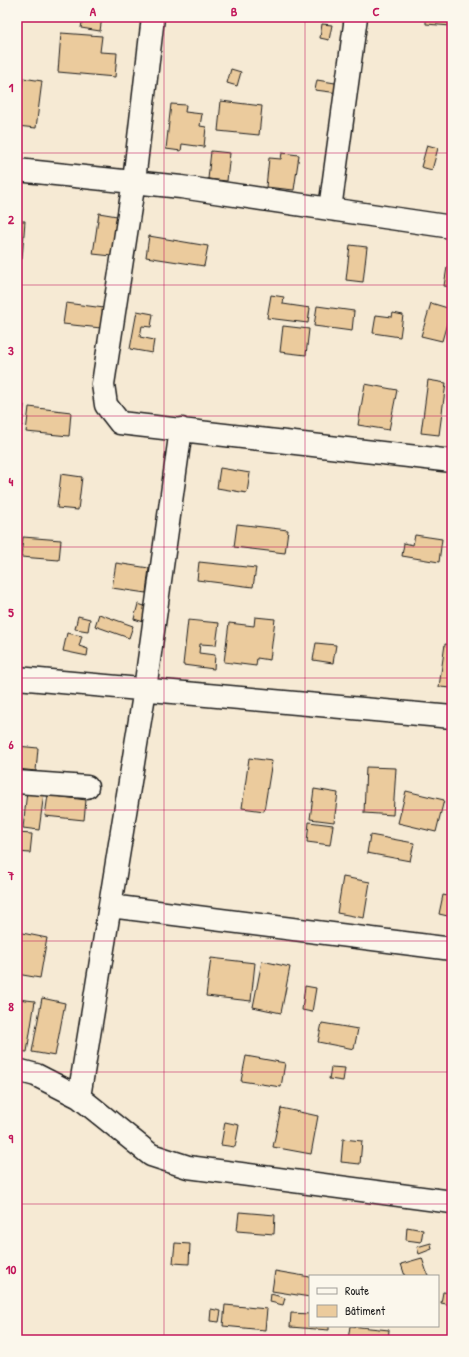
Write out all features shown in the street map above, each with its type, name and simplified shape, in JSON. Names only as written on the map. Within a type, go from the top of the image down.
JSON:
[{"type":"street","points":[[153,17],[134,182],[104,384],[106,405],[120,423],[452,461]]},
{"type":"street","points":[[330,209],[356,17]]},
{"type":"street","points":[[17,170],[134,182],[452,227]]},
{"type":"street","points":[[79,1097],[145,689],[181,429]]},
{"type":"street","points":[[17,678],[452,717]]},
{"type":"street","points":[[17,782],[87,787]]},
{"type":"street","points":[[110,906],[452,949]]},
{"type":"street","points":[[17,1070],[36,1075],[79,1097],[151,1155],[188,1167],[452,1202]]},
{"type":"building","points":[[83,17],[102,17],[100,31],[81,28]]},
{"type":"building","points":[[426,17],[452,17],[451,26],[426,24]]},
{"type":"building","points":[[322,24],[332,25],[329,40],[320,38]]},
{"type":"building","points":[[61,33],[102,36],[100,52],[117,53],[115,77],[58,72]]},
{"type":"building","points":[[231,69],[241,72],[237,86],[227,83]]},
{"type":"building","points":[[23,78],[42,81],[36,128],[17,126]]},
{"type":"building","points":[[317,80],[341,84],[339,93],[315,90]]},
{"type":"building","points":[[221,101],[262,106],[259,135],[218,131]]},
{"type":"building","points":[[171,104],[186,105],[185,112],[202,114],[200,126],[206,127],[204,147],[182,144],[181,151],[166,149]]},
{"type":"building","points":[[427,145],[438,148],[432,170],[421,167]]},
{"type":"building","points":[[211,151],[230,153],[227,181],[208,179]]},
{"type":"building","points":[[282,153],[299,155],[294,190],[266,187],[269,158],[281,159]]},
{"type":"building","points":[[99,213],[117,216],[112,256],[93,254]]},
{"type":"building","points":[[17,221],[25,221],[22,259],[17,259]]},
{"type":"building","points":[[149,236],[208,246],[204,266],[146,257]]},
{"type":"building","points":[[350,245],[367,247],[363,282],[346,280]]},
{"type":"building","points":[[447,267],[452,268],[452,287],[444,286]]},
{"type":"building","points":[[271,295],[284,297],[283,304],[310,308],[308,323],[267,318]]},
{"type":"building","points":[[66,303],[104,308],[101,328],[63,324]]},
{"type":"building","points":[[431,303],[451,309],[442,341],[421,336]]},
{"type":"building","points":[[317,306],[354,311],[352,331],[314,326]]},
{"type":"building","points":[[137,311],[153,314],[151,327],[142,326],[140,337],[154,340],[152,353],[130,349]]},
{"type":"building","points":[[393,313],[403,315],[400,337],[373,333],[376,315],[392,317]]},
{"type":"building","points":[[283,326],[309,329],[306,355],[280,352]]},
{"type":"building","points":[[428,380],[446,383],[439,435],[421,433]]},
{"type":"building","points":[[365,384],[397,390],[389,430],[358,425]]},
{"type":"building","points":[[17,404],[24,405],[22,426],[17,425]]},
{"type":"building","points":[[29,407],[71,412],[69,436],[26,432]]},
{"type":"building","points":[[220,468],[250,473],[247,493],[217,488]]},
{"type":"building","points":[[61,474],[82,477],[78,510],[57,508]]},
{"type":"building","points":[[237,524],[288,530],[285,553],[234,547]]},
{"type":"building","points":[[415,535],[442,539],[439,562],[402,556],[404,543],[413,545]]},
{"type":"building","points":[[23,537],[61,540],[59,560],[21,557]]},
{"type":"building","points":[[199,562],[256,568],[253,587],[197,580]]},
{"type":"building","points":[[116,563],[149,568],[146,593],[112,588]]},
{"type":"building","points":[[138,604],[151,608],[147,623],[134,619]]},
{"type":"building","points":[[99,614],[133,626],[129,638],[95,626]]},
{"type":"building","points":[[78,616],[90,619],[88,631],[75,629]]},
{"type":"building","points":[[255,617],[275,619],[270,660],[257,658],[256,666],[224,662],[229,623],[254,626]]},
{"type":"building","points":[[188,620],[219,623],[216,645],[200,644],[199,653],[215,655],[214,669],[183,665]]},
{"type":"building","points":[[67,633],[82,636],[79,646],[88,649],[87,656],[63,651]]},
{"type":"building","points":[[316,643],[336,645],[333,663],[313,660]]},
{"type":"building","points":[[445,644],[452,645],[452,688],[439,687]]},
{"type":"building","points":[[17,746],[38,748],[36,771],[17,769]]},
{"type":"building","points":[[249,758],[272,761],[264,811],[242,808]]},
{"type":"building","points":[[366,767],[396,768],[393,815],[364,813]]},
{"type":"building","points":[[314,789],[338,793],[334,822],[310,819]]},
{"type":"building","points":[[27,791],[44,793],[39,830],[23,828]]},
{"type":"building","points":[[406,791],[444,800],[436,832],[398,823]]},
{"type":"building","points":[[48,795],[86,800],[84,820],[45,816]]},
{"type":"building","points":[[309,822],[333,825],[330,845],[307,842]]},
{"type":"building","points":[[17,833],[32,834],[30,853],[17,852]]},
{"type":"building","points":[[370,835],[414,843],[410,861],[367,853]]},
{"type":"building","points":[[343,877],[370,882],[364,918],[337,913]]},
{"type":"building","points":[[443,895],[452,897],[452,917],[439,914]]},
{"type":"building","points":[[17,932],[47,938],[40,978],[17,974]]},
{"type":"building","points":[[211,958],[255,963],[251,1001],[206,996]]},
{"type":"building","points":[[262,961],[290,967],[281,1013],[253,1007]]},
{"type":"building","points":[[305,986],[316,988],[312,1012],[302,1010]]},
{"type":"building","points":[[42,998],[65,1003],[55,1056],[32,1052]]},
{"type":"building","points":[[17,999],[35,1001],[27,1052],[17,1051]]},
{"type":"building","points":[[322,1023],[358,1029],[354,1049],[318,1042]]},
{"type":"building","points":[[246,1056],[285,1063],[281,1087],[241,1081]]},
{"type":"building","points":[[331,1067],[345,1068],[343,1081],[329,1079]]},
{"type":"building","points":[[452,1093],[452,1114],[449,1113]]},
{"type":"building","points":[[281,1108],[318,1116],[311,1154],[273,1147]]},
{"type":"building","points":[[225,1122],[239,1125],[235,1147],[221,1145]]},
{"type":"building","points":[[343,1139],[362,1141],[360,1164],[341,1162]]},
{"type":"building","points":[[239,1212],[275,1215],[274,1234],[237,1231]]},
{"type":"building","points":[[407,1227],[423,1230],[421,1242],[406,1240]]},
{"type":"building","points":[[175,1243],[190,1244],[189,1264],[173,1263]]},
{"type":"building","points":[[431,1243],[432,1249],[419,1254],[417,1247]]},
{"type":"building","points":[[422,1258],[428,1275],[405,1275],[401,1264]]},
{"type":"building","points":[[275,1271],[309,1277],[309,1297],[272,1291]]},
{"type":"building","points":[[443,1292],[452,1293],[452,1305],[441,1303]]},
{"type":"building","points":[[271,1294],[285,1298],[283,1305],[270,1302]]},
{"type":"building","points":[[225,1305],[267,1309],[265,1330],[223,1326]]},
{"type":"building","points":[[211,1309],[221,1311],[219,1322],[210,1321]]},
{"type":"building","points":[[291,1313],[309,1314],[309,1327],[329,1327],[329,1330],[290,1327]]},
{"type":"building","points":[[350,1327],[389,1330],[388,1340],[348,1340]]}]
